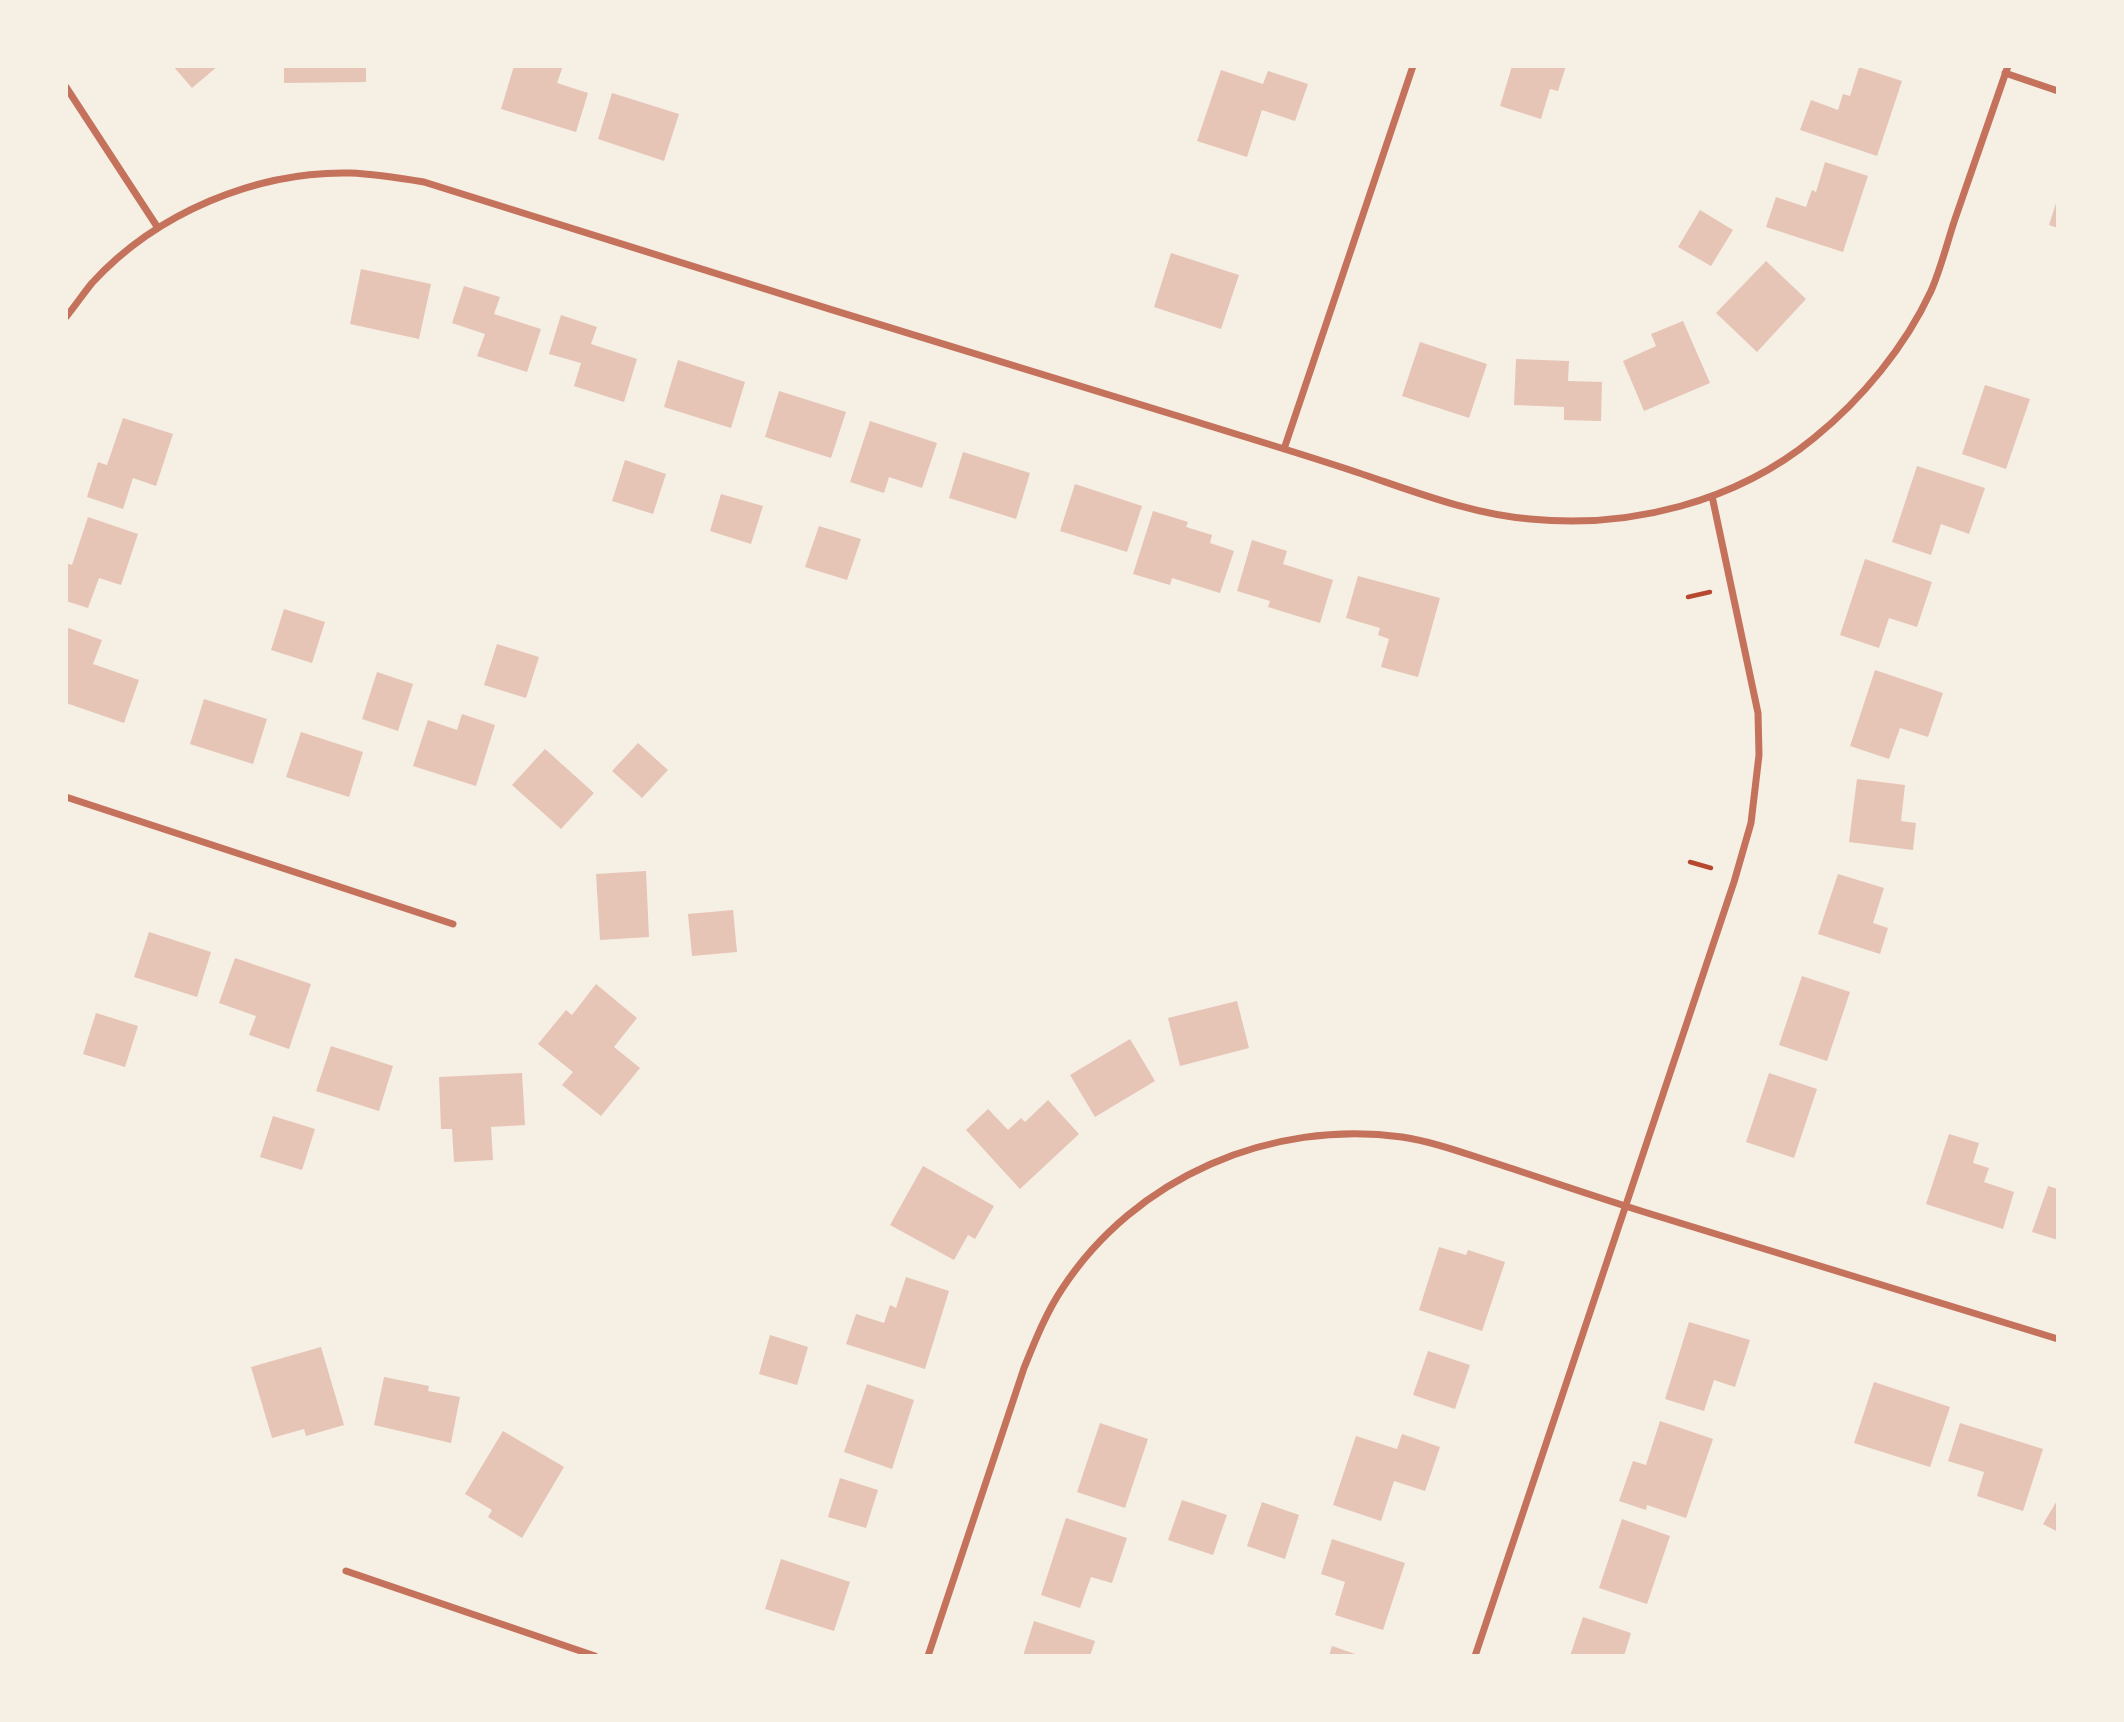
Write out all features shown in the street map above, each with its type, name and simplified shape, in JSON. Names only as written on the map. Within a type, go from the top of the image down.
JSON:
[{"type":"street","points":[[1284,449],[1413,66]]},
{"type":"street","points":[[66,317],[93,283],[129,249],[158,228],[215,199],[287,178],[348,173],[384,176],[424,182],[1284,449],[1458,506],[1527,519],[1583,522],[1624,519],[1671,510],[1712,496],[1768,469],[1813,440],[1857,399],[1899,347],[1931,290],[2006,70],[2057,90]]},
{"type":"street","points":[[66,87],[158,228]]},
{"type":"street","points":[[1475,1656],[1734,882],[1751,823],[1759,755],[1758,713],[1712,496]]},
{"type":"street","points":[[66,797],[453,924]]},
{"type":"street","points":[[928,1656],[1020,1380],[1038,1333],[1062,1289],[1084,1259],[1118,1223],[1147,1199],[1193,1171],[1239,1151],[1300,1137],[1352,1133],[1402,1137],[1439,1145],[1626,1206],[2057,1339]]},
{"type":"street","points":[[346,1572],[595,1656]]},
{"type":"path","points":[[1688,597],[1710,592]]},
{"type":"path","points":[[1690,862],[1711,868]]},
{"type":"building","points":[[173,66],[218,66],[192,88]]},
{"type":"building","points":[[284,66],[366,66],[366,82],[284,83]]},
{"type":"building","points":[[514,66],[563,66],[557,83],[588,93],[576,132],[501,109]]},
{"type":"building","points":[[1512,66],[1566,66],[1558,91],[1550,89],[1541,119],[1500,106]]},
{"type":"building","points":[[1859,67],[1902,81],[1877,156],[1800,130],[1811,100],[1838,110],[1843,94],[1850,96]]},
{"type":"building","points":[[1221,70],[1263,84],[1268,71],[1308,84],[1295,121],[1262,110],[1247,157],[1197,141]]},
{"type":"building","points":[[612,93],[679,114],[664,161],[598,139]]},
{"type":"building","points":[[1825,162],[1868,176],[1843,252],[1766,227],[1776,197],[1806,207],[1812,190],[1816,192]]},
{"type":"building","points":[[2058,200],[2058,228],[2049,225]]},
{"type":"building","points":[[1700,210],[1733,230],[1711,266],[1678,247]]},
{"type":"building","points":[[1171,253],[1239,275],[1221,329],[1154,307]]},
{"type":"building","points":[[1766,261],[1806,299],[1757,352],[1716,313]]},
{"type":"building","points":[[361,269],[431,284],[419,339],[350,324]]},
{"type":"building","points":[[464,286],[500,297],[494,314],[541,329],[527,372],[477,356],[485,334],[452,323]]},
{"type":"building","points":[[561,315],[597,327],[591,344],[637,359],[624,402],[574,386],[581,363],[549,354]]},
{"type":"building","points":[[1683,321],[1710,383],[1644,411],[1623,361],[1656,346],[1651,334]]},
{"type":"building","points":[[1420,342],[1487,364],[1469,418],[1402,396]]},
{"type":"building","points":[[1516,359],[1569,361],[1568,381],[1602,382],[1601,421],[1564,420],[1564,407],[1514,405]]},
{"type":"building","points":[[678,360],[745,382],[731,428],[664,407]]},
{"type":"building","points":[[1985,385],[2030,399],[2006,469],[1962,454]]},
{"type":"building","points":[[779,391],[846,412],[831,458],[765,437]]},
{"type":"building","points":[[123,418],[173,434],[156,486],[133,478],[123,509],[87,497],[98,462],[107,465]]},
{"type":"building","points":[[870,421],[937,443],[922,488],[889,477],[884,493],[850,482]]},
{"type":"building","points":[[963,452],[1030,473],[1016,519],[949,498]]},
{"type":"building","points":[[625,460],[666,474],[653,514],[612,501]]},
{"type":"building","points":[[1917,466],[1985,488],[1969,534],[1941,524],[1931,555],[1892,542]]},
{"type":"building","points":[[1075,484],[1142,506],[1127,552],[1060,531]]},
{"type":"building","points":[[721,494],[763,506],[751,544],[710,531]]},
{"type":"building","points":[[1153,511],[1188,522],[1186,527],[1212,535],[1210,543],[1234,551],[1220,593],[1172,578],[1170,585],[1133,574]]},
{"type":"building","points":[[88,517],[138,534],[121,585],[99,578],[88,608],[66,601],[66,563],[72,565]]},
{"type":"building","points":[[819,526],[861,539],[847,580],[805,567]]},
{"type":"building","points":[[1252,540],[1287,551],[1283,564],[1333,580],[1320,623],[1268,607],[1270,601],[1237,591]]},
{"type":"building","points":[[1865,559],[1932,582],[1917,627],[1889,618],[1879,648],[1840,635]]},
{"type":"building","points":[[1358,576],[1440,598],[1418,677],[1381,667],[1389,639],[1378,635],[1380,628],[1346,618]]},
{"type":"building","points":[[284,609],[325,622],[312,663],[271,650]]},
{"type":"building","points":[[66,627],[102,640],[93,664],[139,680],[124,723],[66,703]]},
{"type":"building","points":[[497,644],[539,657],[526,698],[484,685]]},
{"type":"building","points":[[1875,670],[1943,693],[1928,737],[1900,728],[1889,759],[1850,746]]},
{"type":"building","points":[[377,672],[413,684],[398,731],[362,719]]},
{"type":"building","points":[[204,699],[267,719],[253,764],[190,744]]},
{"type":"building","points":[[462,714],[495,725],[476,786],[413,766],[428,720],[457,730]]},
{"type":"building","points":[[301,732],[363,752],[349,797],[286,777]]},
{"type":"building","points":[[638,743],[668,770],[642,798],[612,771]]},
{"type":"building","points":[[545,749],[594,793],[561,829],[512,785]]},
{"type":"building","points":[[1857,779],[1905,785],[1901,821],[1916,823],[1913,850],[1849,842]]},
{"type":"building","points":[[646,871],[649,937],[600,940],[596,874]]},
{"type":"building","points":[[1838,874],[1884,888],[1873,923],[1888,928],[1880,954],[1818,934]]},
{"type":"building","points":[[733,910],[737,952],[692,956],[688,914]]},
{"type":"building","points":[[149,932],[211,952],[197,997],[134,977]]},
{"type":"building","points":[[235,958],[311,984],[289,1049],[249,1035],[256,1016],[219,1003]]},
{"type":"building","points":[[1802,976],[1850,992],[1827,1061],[1779,1045]]},
{"type":"building","points":[[596,984],[637,1018],[614,1047],[640,1068],[601,1116],[562,1085],[573,1072],[538,1044],[566,1010],[572,1015]]},
{"type":"building","points":[[1237,1001],[1249,1048],[1180,1066],[1168,1018]]},
{"type":"building","points":[[96,1013],[138,1026],[125,1067],[83,1054]]},
{"type":"building","points":[[1130,1039],[1155,1081],[1095,1117],[1070,1075]]},
{"type":"building","points":[[331,1046],[393,1066],[379,1111],[316,1091]]},
{"type":"building","points":[[522,1073],[525,1125],[491,1127],[493,1160],[454,1162],[452,1129],[441,1129],[439,1077]]},
{"type":"building","points":[[1769,1073],[1817,1089],[1794,1158],[1746,1142]]},
{"type":"building","points":[[1048,1100],[1079,1134],[1020,1189],[966,1130],[988,1109],[1008,1130],[1021,1118],[1025,1122]]},
{"type":"building","points":[[273,1116],[315,1129],[302,1170],[260,1157]]},
{"type":"building","points":[[1949,1134],[1979,1143],[1973,1163],[1989,1168],[1984,1182],[2014,1192],[2003,1229],[1926,1204]]},
{"type":"building","points":[[923,1166],[994,1206],[975,1239],[968,1235],[954,1260],[890,1225]]},
{"type":"building","points":[[2048,1186],[2058,1189],[2058,1240],[2032,1232]]},
{"type":"building","points":[[1439,1247],[1466,1255],[1468,1250],[1505,1262],[1482,1331],[1419,1310]]},
{"type":"building","points":[[906,1277],[949,1291],[925,1369],[846,1344],[856,1314],[884,1323],[890,1305],[896,1308]]},
{"type":"building","points":[[1689,1322],[1750,1340],[1735,1387],[1714,1380],[1704,1411],[1665,1399]]},
{"type":"building","points":[[770,1335],[808,1347],[797,1385],[759,1374]]},
{"type":"building","points":[[321,1347],[344,1425],[306,1436],[304,1429],[272,1438],[251,1367]]},
{"type":"building","points":[[1428,1351],[1470,1365],[1455,1409],[1413,1395]]},
{"type":"building","points":[[384,1377],[429,1386],[428,1391],[460,1397],[451,1443],[374,1425]]},
{"type":"building","points":[[1874,1382],[1950,1407],[1930,1467],[1854,1443]]},
{"type":"building","points":[[867,1384],[914,1400],[892,1469],[844,1452]]},
{"type":"building","points":[[1660,1421],[1713,1439],[1686,1518],[1647,1505],[1646,1510],[1619,1501],[1633,1461],[1646,1465]]},
{"type":"building","points":[[1100,1423],[1148,1439],[1125,1508],[1077,1492]]},
{"type":"building","points":[[1960,1423],[2043,1449],[2023,1511],[1977,1496],[1984,1472],[1948,1461]]},
{"type":"building","points":[[503,1431],[564,1467],[522,1538],[488,1517],[492,1510],[465,1494]]},
{"type":"building","points":[[1402,1434],[1440,1447],[1425,1491],[1394,1481],[1381,1521],[1333,1505],[1356,1436],[1397,1449]]},
{"type":"building","points":[[840,1478],[878,1490],[866,1528],[828,1517]]},
{"type":"building","points":[[2058,1499],[2058,1532],[2043,1524]]},
{"type":"building","points":[[1182,1500],[1227,1515],[1213,1555],[1168,1540]]},
{"type":"building","points":[[1262,1502],[1299,1515],[1285,1559],[1247,1546]]},
{"type":"building","points":[[1066,1518],[1127,1538],[1112,1583],[1091,1577],[1080,1608],[1041,1595]]},
{"type":"building","points":[[1622,1519],[1670,1536],[1647,1604],[1599,1588]]},
{"type":"building","points":[[1332,1539],[1405,1563],[1383,1630],[1335,1615],[1345,1582],[1321,1574]]},
{"type":"building","points":[[781,1559],[850,1582],[834,1631],[765,1609]]},
{"type":"building","points":[[1583,1617],[1631,1633],[1624,1656],[1570,1656]]},
{"type":"building","points":[[1034,1621],[1095,1641],[1090,1656],[1023,1656]]},
{"type":"building","points":[[1332,1646],[1358,1655],[1358,1656],[1329,1656]]}]
